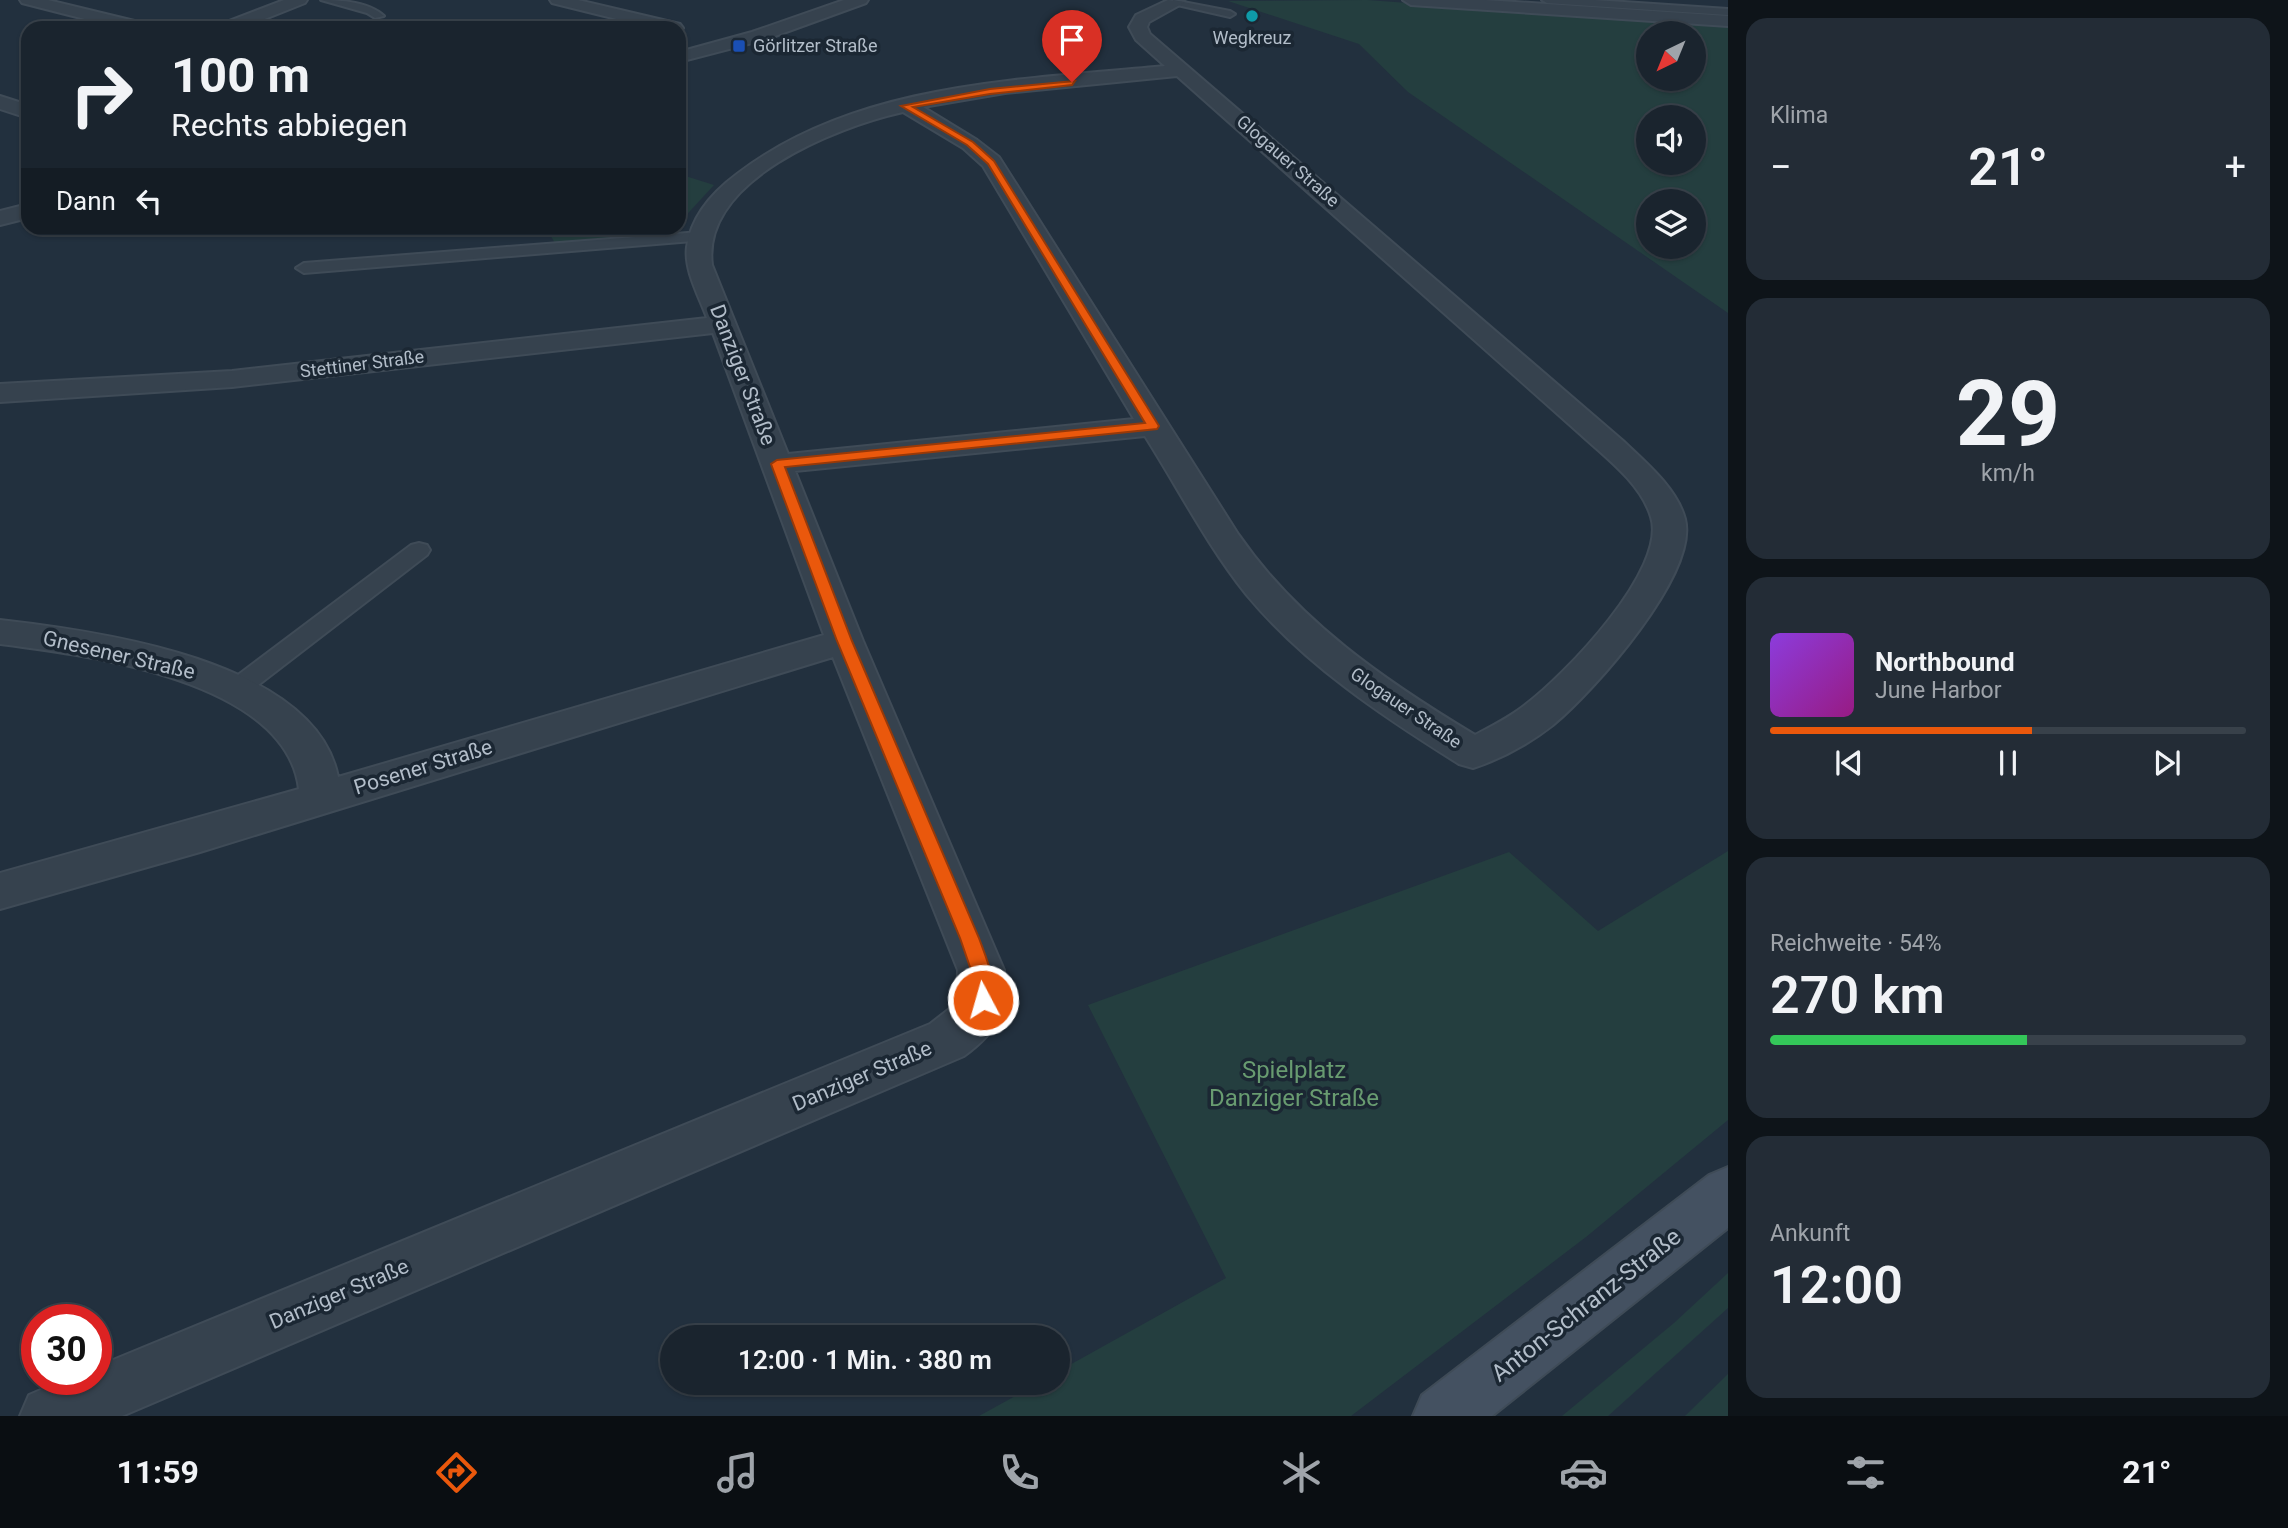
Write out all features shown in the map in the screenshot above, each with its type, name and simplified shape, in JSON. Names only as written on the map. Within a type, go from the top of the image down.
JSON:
[{"type":"main road","name":"Anton-Schranz-Straße","points":[[1443,1416],[1728,1194]]},
{"type":"street","points":[[28,0],[113,21]]},
{"type":"street","points":[[245,21],[299,0]]},
{"type":"street","points":[[558,0],[643,21]]},
{"type":"street","points":[[686,55],[732,43],[860,0]]},
{"type":"street","points":[[1411,0],[1728,21]]},
{"type":"street","name":"Glogauer Straße","points":[[905,106],[970,144],[991,162],[1153,426],[1245,569],[1270,599],[1310,639],[1358,677],[1412,716],[1474,753],[1509,736],[1539,715],[1604,651],[1650,586],[1665,559],[1670,537],[1669,518],[1637,472],[1415,272],[1142,36],[1138,27],[1142,19],[1180,1]]},
{"type":"street","points":[[686,32],[732,43]]},
{"type":"street","points":[[700,237],[708,217],[747,174],[779,153],[831,126],[905,106],[990,91],[1181,70]]},
{"type":"street","points":[[0,102],[21,110]]},
{"type":"street","points":[[0,218],[21,213]]},
{"type":"street","name":"Danziger Straße","points":[[50,1416],[947,1040],[975,1020],[983,1000],[981,970],[845,641],[700,265],[697,251],[700,237]]},
{"type":"street","name":"Stettiner Straße","points":[[0,393],[232,379],[723,324]]},
{"type":"street","points":[[777,464],[1153,426]]},
{"type":"street","name":"Gnesener Straße","points":[[0,632],[101,646],[198,671],[235,690],[266,708],[294,732],[314,761],[321,798]]},
{"type":"street","name":"Posener Straße","points":[[0,891],[200,835],[845,641]]},
{"type":"lane","points":[[326,0],[371,11],[379,16]]},
{"type":"lane","points":[[1547,0],[1728,12]]},
{"type":"lane","points":[[1180,1],[1230,13]]},
{"type":"lane","points":[[304,268],[700,237]]},
{"type":"lane","points":[[235,690],[419,550]]},
{"type":"green space","points":[[1367,0],[1659,21],[1636,21],[1636,91],[1706,91],[1706,24],[1728,26],[1728,313],[1650,259],[1706,259],[1706,189],[1636,189],[1636,249],[1408,92],[1359,44],[1228,1]]},
{"type":"green space","points":[[686,176],[714,185],[686,215]]},
{"type":"green space","points":[[550,235],[646,235],[555,243]]},
{"type":"green space","name":"Spielplatz Danziger Straße","points":[[1728,851],[1728,1120],[1586,1237],[1351,1416],[979,1416],[1017,1395],[1070,1395],[1070,1365],[1226,1278],[1088,1005],[1509,852],[1598,931]]},
{"type":"green space","points":[[1728,1273],[1728,1308],[1608,1416],[1562,1416],[1674,1323]]},
{"type":"green space","points":[[1728,1374],[1728,1416],[1685,1416]]},
{"type":"place","name":"Wegkreuz","points":[[1252,16]]},
{"type":"place","name":"Görlitzer Straße","points":[[739,46]]},
{"type":"route","points":[[983,1000],[981,970],[970,938],[845,641],[777,464],[1153,426],[991,162],[970,144],[905,106],[990,91],[1072,82]]}]
